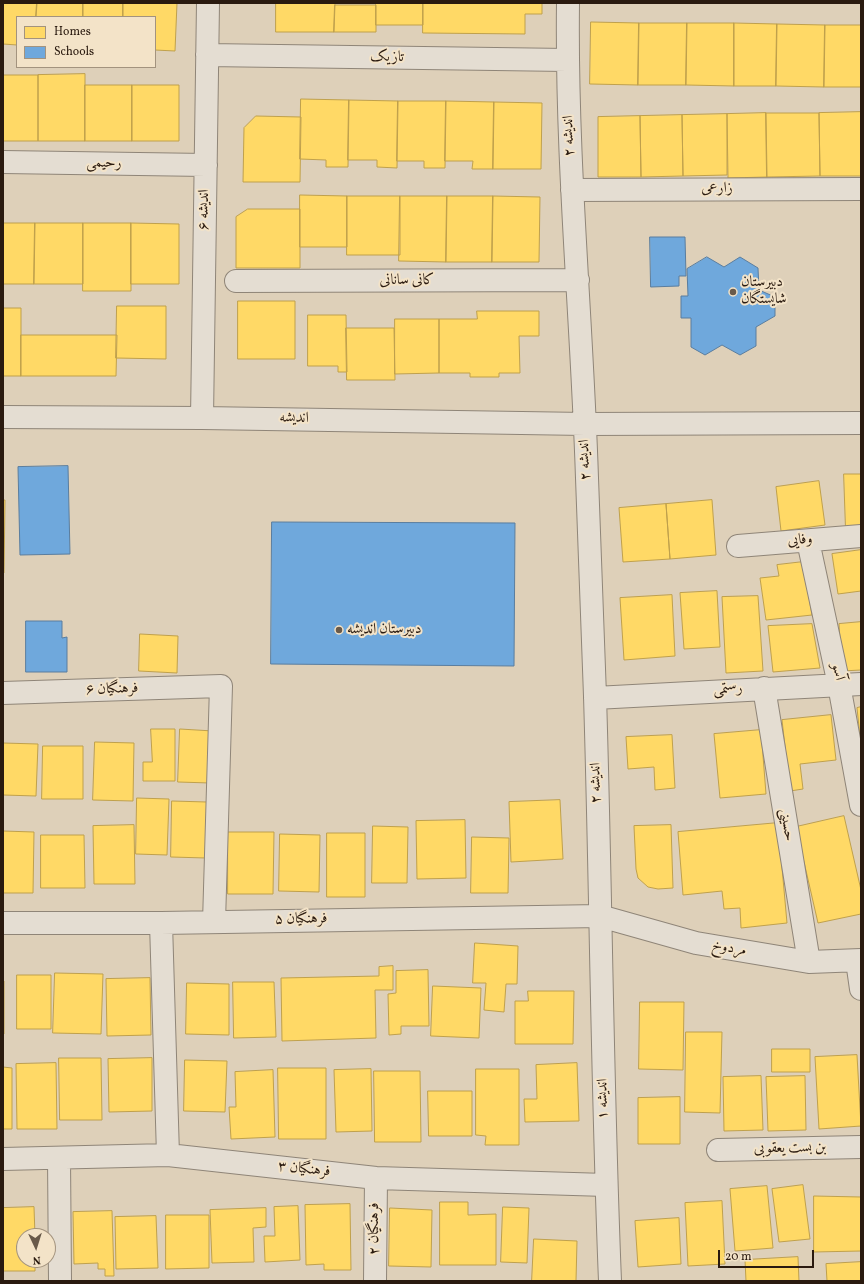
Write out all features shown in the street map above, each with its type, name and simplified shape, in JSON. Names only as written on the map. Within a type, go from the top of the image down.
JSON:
[{"type":"street","name":"اندیشه ۶","points":[[202,418],[208,3]]},
{"type":"street","name":"اندیشه ۲","points":[[568,3],[567,60],[572,190],[585,424],[595,698],[600,916]]},
{"type":"street","name":"تازیک","points":[[207,55],[567,60]]},
{"type":"street","name":"رحیمی","points":[[3,162],[206,165]]},
{"type":"street","name":"زارعی","points":[[572,190],[861,189]]},
{"type":"street","name":"کانی سانانی","points":[[236,281],[578,280]]},
{"type":"street","name":"اندیشه","points":[[3,417],[202,418],[585,424],[861,423]]},
{"type":"street","name":"وفایی","points":[[738,546],[861,536]]},
{"type":"street","name":"آسو","points":[[808,540],[839,685],[861,804]]},
{"type":"street","name":"رستمی","points":[[595,698],[861,684]]},
{"type":"street","name":"فرهنگیان ۶","points":[[3,693],[221,686],[214,922]]},
{"type":"street","name":"حسینی","points":[[764,688],[809,962]]},
{"type":"street","name":"فرهنگیان ۵","points":[[3,923],[214,922],[600,916]]},
{"type":"street","name":"مردوخ","points":[[600,916],[696,943],[809,962],[859,960]]},
{"type":"street","name":"اندیشه ۱","points":[[600,916],[606,1185],[610,1281]]},
{"type":"street","points":[[161,922],[168,1155]]},
{"type":"street","points":[[859,960],[861,989]]},
{"type":"street","name":"بن بست یعقوبی","points":[[718,1150],[861,1147]]},
{"type":"street","name":"فرهنگیان ۳","points":[[3,1159],[168,1155],[376,1178],[606,1185]]},
{"type":"street","points":[[59,1158],[60,1281]]},
{"type":"street","name":"فرهنگیان ۲","points":[[375,1281],[376,1178]]},
{"type":"building: Homes","points":[[3,3],[37,3],[36,16],[16,16],[16,45],[3,44]]},
{"type":"building: Homes","points":[[37,3],[83,3],[83,16],[36,16]]},
{"type":"building: Homes","points":[[83,3],[123,3],[123,16],[83,16]]},
{"type":"building: Homes","points":[[123,3],[177,3],[175,51],[156,50],[156,16],[123,16]]},
{"type":"building: Homes","points":[[276,3],[335,3],[334,32],[276,32]]},
{"type":"building: Homes","points":[[376,3],[423,3],[423,25],[376,25]]},
{"type":"building: Homes","points":[[423,3],[542,3],[542,14],[525,14],[525,34],[423,33]]},
{"type":"building: Homes","points":[[335,5],[376,5],[376,32],[334,32]]},
{"type":"building: Homes","points":[[591,22],[639,23],[638,85],[590,84]]},
{"type":"building: Homes","points":[[639,23],[687,23],[686,85],[638,85]]},
{"type":"building: Homes","points":[[687,23],[734,23],[734,86],[686,85]]},
{"type":"building: Homes","points":[[734,23],[777,24],[776,86],[734,86]]},
{"type":"building: Homes","points":[[777,24],[825,25],[824,87],[776,86]]},
{"type":"building: Homes","points":[[825,25],[861,25],[861,87],[824,87]]},
{"type":"building: Homes","points":[[85,74],[85,141],[38,141],[38,75]]},
{"type":"building: Homes","points":[[3,75],[38,75],[38,141],[3,141]]},
{"type":"building: Homes","points":[[85,85],[132,85],[132,141],[85,141]]},
{"type":"building: Homes","points":[[132,85],[179,85],[179,141],[132,141]]},
{"type":"building: Homes","points":[[301,99],[349,100],[348,167],[326,167],[326,160],[300,159]]},
{"type":"building: Homes","points":[[349,100],[398,101],[397,168],[377,167],[377,160],[348,160]]},
{"type":"building: Homes","points":[[398,101],[446,101],[445,168],[424,168],[424,161],[397,161]]},
{"type":"building: Homes","points":[[446,101],[494,102],[493,169],[472,169],[473,161],[445,161]]},
{"type":"building: Homes","points":[[494,102],[542,103],[541,169],[493,169]]},
{"type":"building: Homes","points":[[861,112],[861,176],[820,176],[819,113]]},
{"type":"building: Homes","points":[[766,113],[767,177],[728,178],[727,114]]},
{"type":"building: Homes","points":[[766,113],[819,113],[820,176],[767,177]]},
{"type":"building: Homes","points":[[727,114],[727,175],[683,176],[682,115]]},
{"type":"building: Homes","points":[[682,115],[683,176],[641,177],[640,116]]},
{"type":"building: Homes","points":[[256,116],[301,117],[300,182],[243,182],[244,128]]},
{"type":"building: Homes","points":[[640,116],[641,177],[598,177],[598,117]]},
{"type":"building: Homes","points":[[300,195],[347,196],[347,247],[300,247]]},
{"type":"building: Homes","points":[[347,196],[400,196],[400,255],[347,255]]},
{"type":"building: Homes","points":[[400,196],[447,196],[446,262],[399,261]]},
{"type":"building: Homes","points":[[447,196],[493,196],[492,262],[446,262]]},
{"type":"building: Homes","points":[[493,196],[540,197],[539,262],[492,262]]},
{"type":"building: Homes","points":[[248,209],[300,209],[300,268],[236,268],[236,217]]},
{"type":"building: Homes","points":[[3,223],[35,223],[34,284],[3,284]]},
{"type":"building: Homes","points":[[35,223],[83,223],[83,284],[34,284]]},
{"type":"building: Homes","points":[[83,223],[131,223],[131,291],[83,291]]},
{"type":"building: Homes","points":[[131,223],[179,224],[179,284],[131,284]]},
{"type":"building: Homes","points":[[238,301],[295,301],[295,359],[238,359]]},
{"type":"building: Homes","points":[[117,306],[166,306],[166,359],[116,358]]},
{"type":"building: Homes","points":[[3,308],[21,308],[21,376],[3,376]]},
{"type":"building: Homes","points":[[477,311],[539,311],[539,336],[519,336],[520,373],[499,373],[499,377],[470,377],[470,373],[439,373],[439,319],[477,319]]},
{"type":"building: Homes","points":[[308,315],[346,315],[347,372],[338,372],[338,366],[308,366]]},
{"type":"building: Homes","points":[[395,319],[439,319],[439,373],[395,374]]},
{"type":"building: Homes","points":[[346,328],[394,328],[395,380],[347,380]]},
{"type":"building: Homes","points":[[21,335],[117,335],[116,376],[21,376]]},
{"type":"building: Homes","points":[[844,474],[861,474],[861,530],[846,531]]},
{"type":"building: Homes","points":[[819,481],[825,525],[781,531],[776,487]]},
{"type":"building: Homes","points":[[3,500],[5,500],[4,573],[3,573]]},
{"type":"building: Homes","points":[[712,500],[716,555],[670,559],[666,504]]},
{"type":"building: Homes","points":[[666,504],[670,559],[623,562],[619,508]]},
{"type":"building: Homes","points":[[861,550],[861,591],[838,594],[832,554]]},
{"type":"building: Homes","points":[[803,562],[812,615],[766,620],[760,578],[779,576],[777,565]]},
{"type":"building: Homes","points":[[717,591],[720,647],[684,649],[680,593]]},
{"type":"building: Homes","points":[[672,595],[675,656],[624,660],[620,598]]},
{"type":"building: Homes","points":[[758,596],[763,671],[726,673],[722,597]]},
{"type":"building: Homes","points":[[861,622],[861,670],[842,671],[839,624]]},
{"type":"building: Homes","points":[[812,624],[820,668],[773,672],[768,626]]},
{"type":"building: Homes","points":[[140,634],[178,636],[177,673],[139,671]]},
{"type":"building: Homes","points":[[861,707],[861,746],[857,708]]},
{"type":"building: Homes","points":[[831,715],[836,760],[800,764],[803,789],[790,791],[782,720]]},
{"type":"building: Homes","points":[[151,729],[175,729],[175,781],[143,781],[143,762],[152,762]]},
{"type":"building: Homes","points":[[180,729],[213,731],[210,783],[178,782]]},
{"type":"building: Homes","points":[[761,730],[766,794],[720,798],[714,734]]},
{"type":"building: Homes","points":[[672,735],[675,788],[655,790],[654,767],[628,769],[626,737]]},
{"type":"building: Homes","points":[[95,742],[134,743],[133,801],[93,800]]},
{"type":"building: Homes","points":[[3,743],[38,744],[36,796],[3,795]]},
{"type":"building: Homes","points":[[43,746],[83,746],[83,799],[42,799]]},
{"type":"building: Homes","points":[[137,798],[169,799],[167,855],[136,854]]},
{"type":"building: Homes","points":[[560,800],[563,859],[511,862],[509,802]]},
{"type":"building: Homes","points":[[172,801],[207,802],[206,858],[171,857]]},
{"type":"building: Homes","points":[[844,816],[861,890],[861,914],[818,923],[796,827]]},
{"type":"building: Homes","points":[[465,820],[466,878],[417,879],[416,821]]},
{"type":"building: Homes","points":[[778,823],[787,923],[741,928],[740,908],[724,909],[722,891],[683,895],[678,832]]},
{"type":"building: Homes","points":[[134,825],[135,884],[94,884],[93,826]]},
{"type":"building: Homes","points":[[671,825],[673,888],[658,889],[648,887],[638,878],[636,869],[634,826]]},
{"type":"building: Homes","points":[[373,826],[408,827],[407,883],[372,883]]},
{"type":"building: Homes","points":[[3,831],[34,832],[33,893],[3,893]]},
{"type":"building: Homes","points":[[228,832],[274,832],[273,894],[228,894]]},
{"type":"building: Homes","points":[[327,833],[365,833],[365,897],[327,897]]},
{"type":"building: Homes","points":[[280,834],[320,835],[319,892],[279,891]]},
{"type":"building: Homes","points":[[41,835],[84,835],[85,888],[41,888]]},
{"type":"building: Homes","points":[[472,837],[509,838],[508,893],[471,893]]},
{"type":"building: Homes","points":[[475,943],[518,946],[517,984],[506,984],[504,1012],[484,1010],[486,983],[473,983]]},
{"type":"building: Homes","points":[[393,966],[393,990],[375,990],[376,1038],[282,1041],[281,978],[379,976],[379,967]]},
{"type":"building: Homes","points":[[428,970],[429,1026],[401,1026],[401,1034],[389,1035],[388,994],[396,993],[396,971]]},
{"type":"building: Homes","points":[[55,973],[103,974],[101,1034],[53,1033]]},
{"type":"building: Homes","points":[[17,975],[51,975],[51,1029],[17,1029]]},
{"type":"building: Homes","points":[[150,978],[151,1035],[107,1036],[106,979]]},
{"type":"building: Homes","points":[[4,981],[4,1034],[3,1034]]},
{"type":"building: Homes","points":[[233,982],[274,982],[276,1037],[234,1038]]},
{"type":"building: Homes","points":[[187,983],[229,984],[229,1035],[186,1034]]},
{"type":"building: Homes","points":[[433,986],[481,988],[479,1038],[431,1036]]},
{"type":"building: Homes","points":[[528,991],[574,991],[573,1044],[515,1044],[515,1001],[528,1001]]},
{"type":"building: Homes","points":[[640,1002],[684,1002],[683,1070],[639,1069]]},
{"type":"building: Homes","points":[[686,1032],[722,1032],[720,1113],[685,1112]]},
{"type":"building: Homes","points":[[772,1049],[810,1049],[810,1072],[772,1072]]},
{"type":"building: Homes","points":[[857,1055],[861,1126],[819,1129],[815,1057]]},
{"type":"building: Homes","points":[[59,1058],[101,1058],[102,1120],[60,1120]]},
{"type":"building: Homes","points":[[152,1058],[152,1111],[109,1112],[108,1059]]},
{"type":"building: Homes","points":[[185,1060],[227,1061],[225,1112],[184,1111]]},
{"type":"building: Homes","points":[[56,1063],[57,1129],[17,1129],[16,1064]]},
{"type":"building: Homes","points":[[577,1063],[579,1121],[525,1122],[524,1099],[537,1099],[536,1065]]},
{"type":"building: Homes","points":[[3,1067],[12,1068],[12,1129],[3,1129]]},
{"type":"building: Homes","points":[[278,1068],[326,1068],[326,1139],[279,1139]]},
{"type":"building: Homes","points":[[371,1069],[372,1131],[336,1132],[334,1070]]},
{"type":"building: Homes","points":[[476,1069],[519,1069],[519,1145],[485,1145],[486,1136],[476,1135]]},
{"type":"building: Homes","points":[[273,1070],[275,1137],[231,1139],[229,1107],[236,1107],[235,1072]]},
{"type":"building: Homes","points":[[374,1071],[420,1071],[421,1142],[375,1142]]},
{"type":"building: Homes","points":[[761,1076],[763,1130],[724,1131],[723,1077]]},
{"type":"building: Homes","points":[[805,1076],[806,1130],[768,1131],[766,1077]]},
{"type":"building: Homes","points":[[428,1091],[472,1091],[472,1136],[429,1136]]},
{"type":"building: Homes","points":[[680,1097],[680,1144],[638,1144],[638,1098]]},
{"type":"building: Homes","points":[[803,1185],[810,1239],[779,1242],[772,1189]]},
{"type":"building: Homes","points":[[767,1186],[773,1248],[735,1251],[730,1189]]},
{"type":"building: Homes","points":[[814,1196],[861,1197],[861,1251],[814,1252]]},
{"type":"building: Homes","points":[[722,1201],[725,1264],[688,1266],[685,1203]]},
{"type":"building: Homes","points":[[440,1202],[468,1202],[468,1215],[496,1214],[496,1265],[440,1265]]},
{"type":"building: Homes","points":[[350,1204],[351,1270],[324,1270],[324,1264],[306,1265],[305,1205]]},
{"type":"building: Homes","points":[[298,1206],[300,1260],[265,1262],[264,1236],[275,1236],[274,1207]]},
{"type":"building: Homes","points":[[34,1207],[35,1228],[16,1228],[16,1268],[35,1268],[35,1271],[3,1271],[3,1208]]},
{"type":"building: Homes","points":[[503,1207],[529,1208],[527,1263],[501,1262]]},
{"type":"building: Homes","points":[[266,1208],[266,1227],[253,1228],[254,1262],[212,1263],[210,1210]]},
{"type":"building: Homes","points":[[390,1208],[432,1210],[431,1267],[389,1266]]},
{"type":"building: Homes","points":[[112,1211],[114,1276],[105,1276],[105,1269],[98,1269],[98,1263],[74,1264],[73,1212]]},
{"type":"building: Homes","points":[[166,1215],[209,1215],[209,1268],[166,1269]]},
{"type":"building: Homes","points":[[156,1216],[158,1268],[116,1269],[115,1217]]},
{"type":"building: Homes","points":[[679,1218],[681,1264],[638,1267],[635,1221]]},
{"type":"building: Homes","points":[[534,1239],[577,1241],[576,1281],[532,1281]]},
{"type":"building: Homes","points":[[798,1257],[799,1281],[746,1281],[745,1260]]},
{"type":"building: Homes","points":[[861,1262],[861,1281],[827,1281],[826,1264]]},
{"type":"building: Schools","points":[[650,237],[685,237],[686,276],[679,276],[679,286],[651,287]]},
{"type":"building: Schools","points":[[707,257],[724,267],[740,257],[758,268],[759,290],[775,297],[775,316],[756,327],[756,346],[740,355],[722,345],[705,355],[691,347],[691,318],[681,318],[681,296],[688,296],[687,269]]},
{"type":"building: Schools","points":[[68,466],[70,554],[20,555],[18,467]]},
{"type":"building: Schools","points":[[272,522],[515,523],[514,666],[271,664]]},
{"type":"building: Schools","points":[[26,621],[62,621],[62,638],[67,637],[67,672],[26,672]]},
{"type":"place","name":"دبیرستان شایستگان","points":[[733,292]]},
{"type":"place","name":"دبیرستان اندیشه","points":[[339,630]]}]
